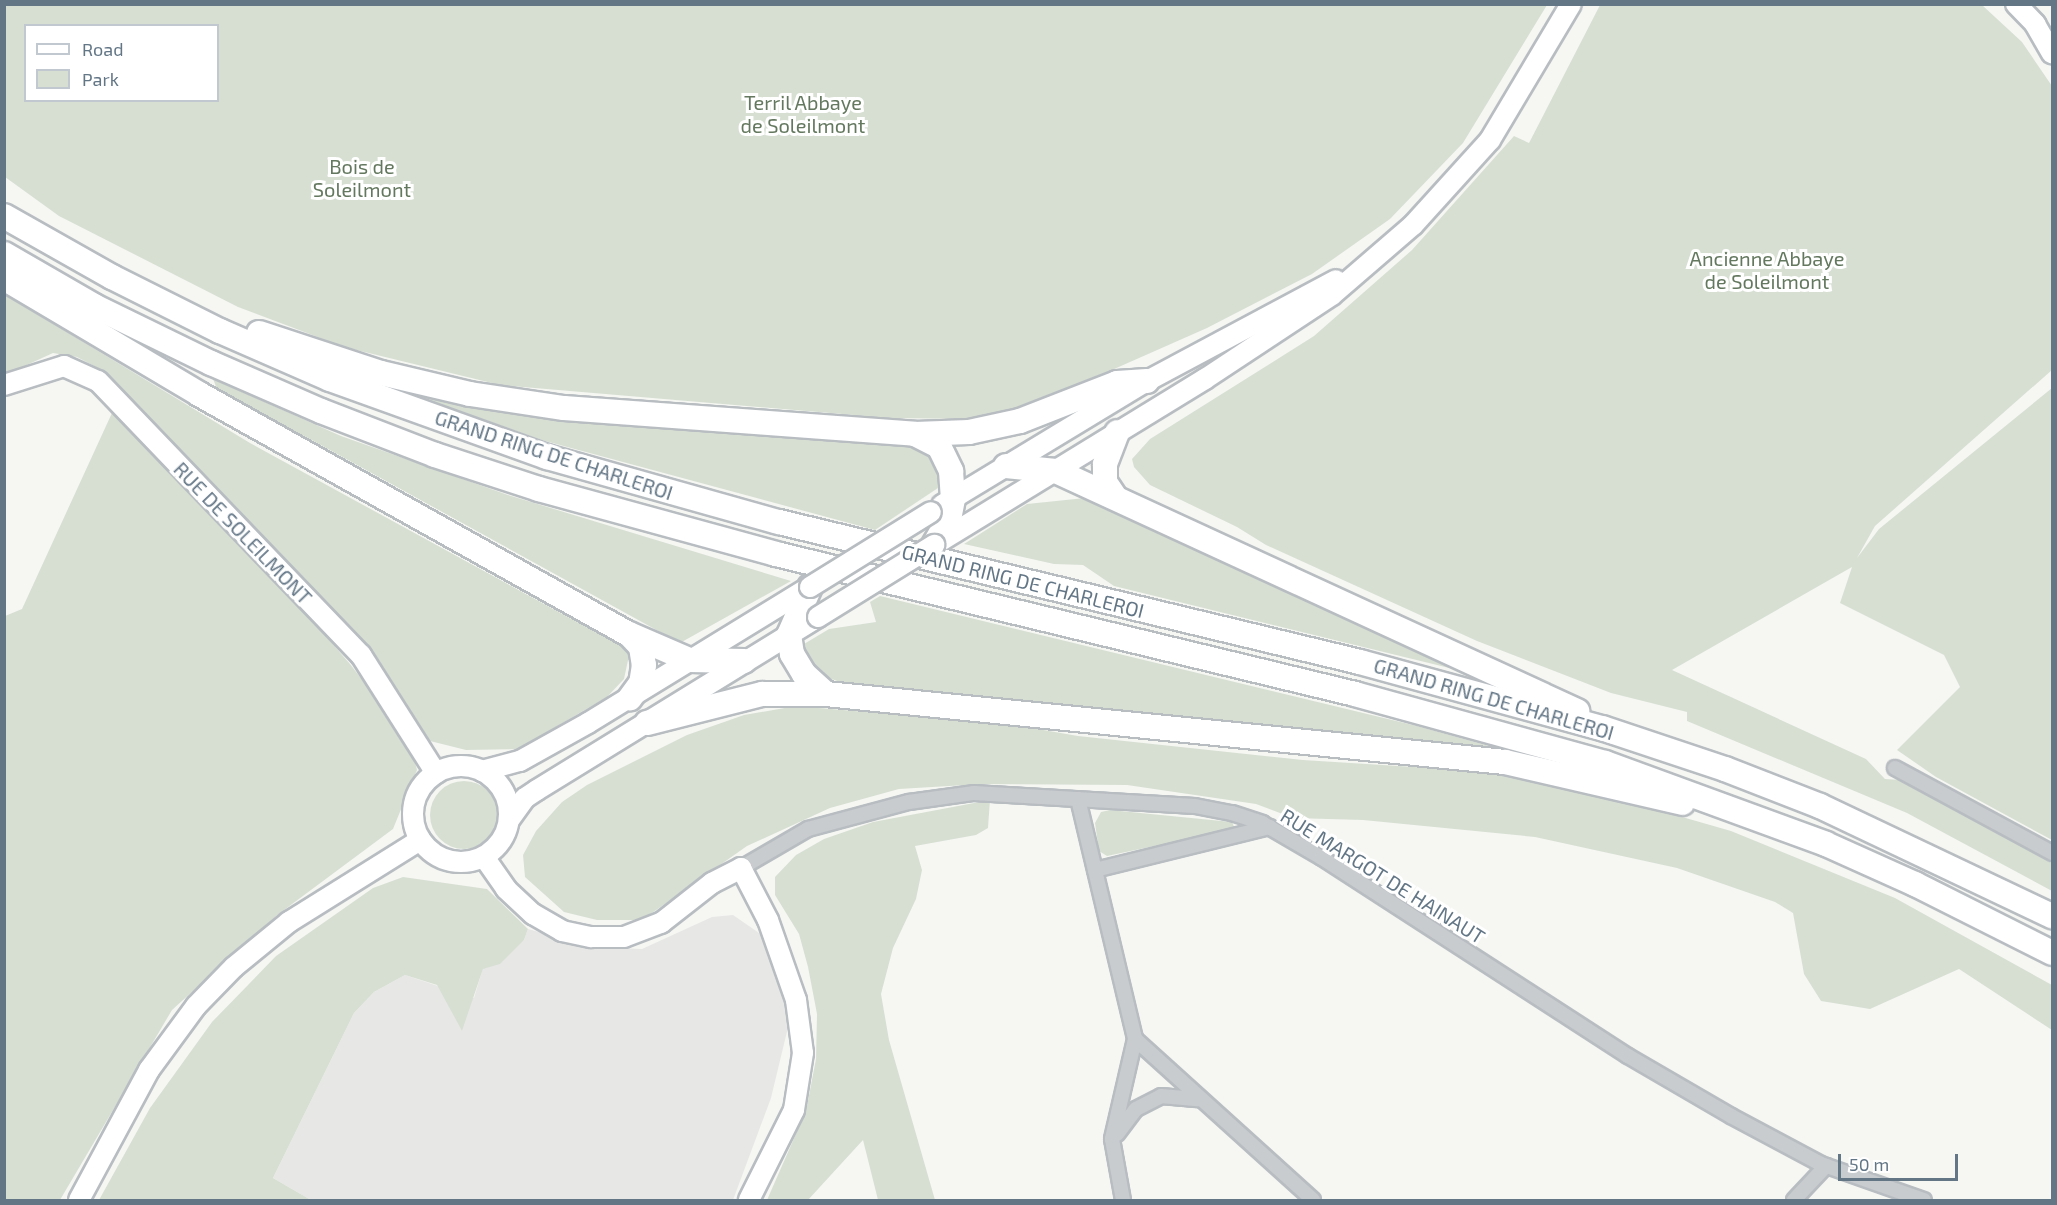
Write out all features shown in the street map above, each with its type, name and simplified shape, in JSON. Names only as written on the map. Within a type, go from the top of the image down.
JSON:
[{"type":"highway","name":"GRAND RING DE CHARLEROI","points":[[4,216],[112,278],[220,331],[330,379],[444,421],[661,490],[1360,662],[1602,728],[1725,769],[1820,806],[2052,916]]},
{"type":"highway","name":"GRAND RING DE CHARLEROI","points":[[4,254],[94,306],[311,407],[539,489],[776,554],[1478,727],[1605,763],[1761,818],[1915,884],[2052,953]]},
{"type":"highway","points":[[4,278],[199,394],[629,634],[689,660],[744,661]]},
{"type":"highway","points":[[220,331],[263,333],[381,373],[470,394],[564,408],[915,434],[969,432],[1020,421],[1117,383],[1147,381]]},
{"type":"highway","points":[[1114,497],[1105,482],[1105,464],[1117,432]]},
{"type":"highway","points":[[915,434],[939,446],[951,471],[950,514],[934,545]]},
{"type":"highway","points":[[1006,466],[1056,471],[1406,634],[1563,702],[1602,728]]},
{"type":"highway","points":[[810,587],[797,612],[789,635],[792,654],[804,674],[826,694]]},
{"type":"highway","points":[[629,634],[641,647],[644,665],[641,682],[630,698]]},
{"type":"highway","points":[[647,723],[762,694],[826,694],[1505,762],[1761,818]]},
{"type":"main road","points":[[810,587],[950,514],[1056,471],[1291,324],[1370,261],[1452,186],[1490,140],[1571,4]]},
{"type":"main road","points":[[2016,4],[2035,24],[2052,53]]},
{"type":"main road","points":[[950,514],[1006,466],[1147,381],[1370,261]]},
{"type":"main road","name":"RUE DE SOLEILMONT","points":[[4,385],[64,366],[98,381],[361,655],[436,773]]},
{"type":"main road","points":[[789,635],[525,798],[509,820],[496,847],[484,857],[471,862],[442,859],[420,840],[414,822],[414,803],[422,786],[436,773],[459,766],[482,771],[520,760],[630,698],[689,660],[797,612],[934,545]]},
{"type":"main road","points":[[482,771],[503,792],[509,820]]},
{"type":"main road","points":[[79,1200],[149,1070],[204,998],[234,967],[289,922],[420,840]]},
{"type":"main road","points":[[484,857],[506,889],[533,914],[562,931],[591,937],[624,937],[661,923],[712,883],[741,868],[768,920],[796,1000],[803,1053],[794,1110],[749,1200]]},
{"type":"street","points":[[1895,768],[2052,853]]},
{"type":"street","name":"RUE MARGOT DE HAINAUT","points":[[741,868],[808,829],[909,802],[974,793],[1195,807],[1233,813],[1269,827],[1628,1056],[1826,1166],[1924,1200]]},
{"type":"street","points":[[1078,799],[1135,1039],[1112,1145],[1123,1200]]},
{"type":"street","points":[[1095,870],[1269,827]]},
{"type":"street","points":[[1135,1039],[1313,1200]]},
{"type":"street","points":[[1112,1145],[1136,1109],[1148,1101],[1172,1095],[1200,1100]]},
{"type":"street","points":[[1794,1200],[1826,1166]]},
{"type":"shaded area","points":[[733,915],[762,935],[791,1015],[771,1098],[733,1200],[311,1200],[273,1178],[354,1013],[374,992],[405,975],[474,998],[483,968],[524,940],[528,929],[594,947],[642,949],[712,917]]},
{"type":"green space","name":"Bois de Soleilmont","points":[[5,5],[1547,5],[1463,143],[1390,219],[1312,274],[1207,328],[1035,404],[968,419],[889,418],[500,385],[344,347],[238,307],[59,216],[5,177]]},
{"type":"green space","name":"Ancienne Abbaye de Soleilmont","points":[[1600,5],[1982,5],[2022,42],[2052,86],[2052,370],[1875,526],[1857,558],[1879,529],[2052,388],[2052,840],[1936,777],[1897,750],[1960,687],[1944,655],[1840,603],[1852,567],[1672,670],[1866,759],[1885,779],[1901,780],[2052,862],[2052,891],[1907,813],[1687,721],[1687,712],[1611,693],[1477,641],[1266,545],[1237,527],[1150,485],[1134,467],[1132,459],[1150,439],[1314,336],[1412,250],[1514,136],[1529,143]]},
{"type":"green space","points":[[4,294],[250,443],[630,651],[624,679],[607,697],[518,749],[466,750],[414,737],[376,658],[98,368],[77,357],[53,353],[5,375]]},
{"type":"green space","points":[[213,379],[341,436],[508,495],[791,581],[680,643],[308,438],[219,394]]},
{"type":"green space","points":[[403,391],[552,417],[921,445],[935,455],[943,472],[938,488],[875,530],[545,441]]},
{"type":"green space","points":[[117,402],[153,454],[266,567],[350,664],[410,742],[417,770],[393,829],[276,916],[172,1010],[60,1200],[5,1200],[5,616],[22,609]]},
{"type":"green space","points":[[1085,498],[1377,633],[1479,673],[1478,675],[1114,586],[1083,565],[1054,564],[964,544],[1027,504]]},
{"type":"green space","points":[[880,596],[1417,726],[1511,752],[848,685],[821,675],[805,654],[804,644],[829,629],[876,622],[870,602]]},
{"type":"green space","points":[[796,706],[1008,724],[1078,736],[1303,760],[1510,773],[1609,796],[1731,831],[1895,898],[2052,985],[2052,1030],[1959,969],[1870,1009],[1821,1001],[1804,974],[1793,913],[1775,902],[1677,868],[1535,837],[1363,820],[1293,818],[1256,804],[1127,785],[983,784],[899,789],[830,808],[747,846],[642,920],[597,920],[564,912],[525,877],[523,855],[536,831],[562,802],[587,785],[687,735],[744,715]]},
{"type":"green space","points":[[464,781],[477,784],[488,791],[495,802],[498,815],[495,828],[488,839],[477,846],[464,849],[451,846],[440,839],[433,828],[430,815],[433,802],[440,791],[451,784]]},
{"type":"green space","points":[[990,800],[988,828],[976,835],[915,846],[922,870],[916,899],[893,948],[881,994],[889,1040],[935,1200],[878,1200],[863,1140],[808,1200],[767,1200],[806,1111],[816,1059],[817,1014],[808,967],[799,934],[775,895],[775,877],[796,855],[824,839],[873,822]]},
{"type":"green space","points":[[1110,810],[1232,822],[1235,829],[1107,856],[1099,851],[1095,823],[1101,812]]},
{"type":"green space","points":[[403,877],[487,889],[528,929],[524,940],[500,964],[483,969],[462,1031],[437,985],[405,975],[374,992],[354,1013],[273,1178],[311,1200],[99,1200],[150,1108],[212,1022],[276,956],[373,888]]},
{"type":"park label","name":"Terril Abbaye de Soleilmont","points":[[803,114]]}]
